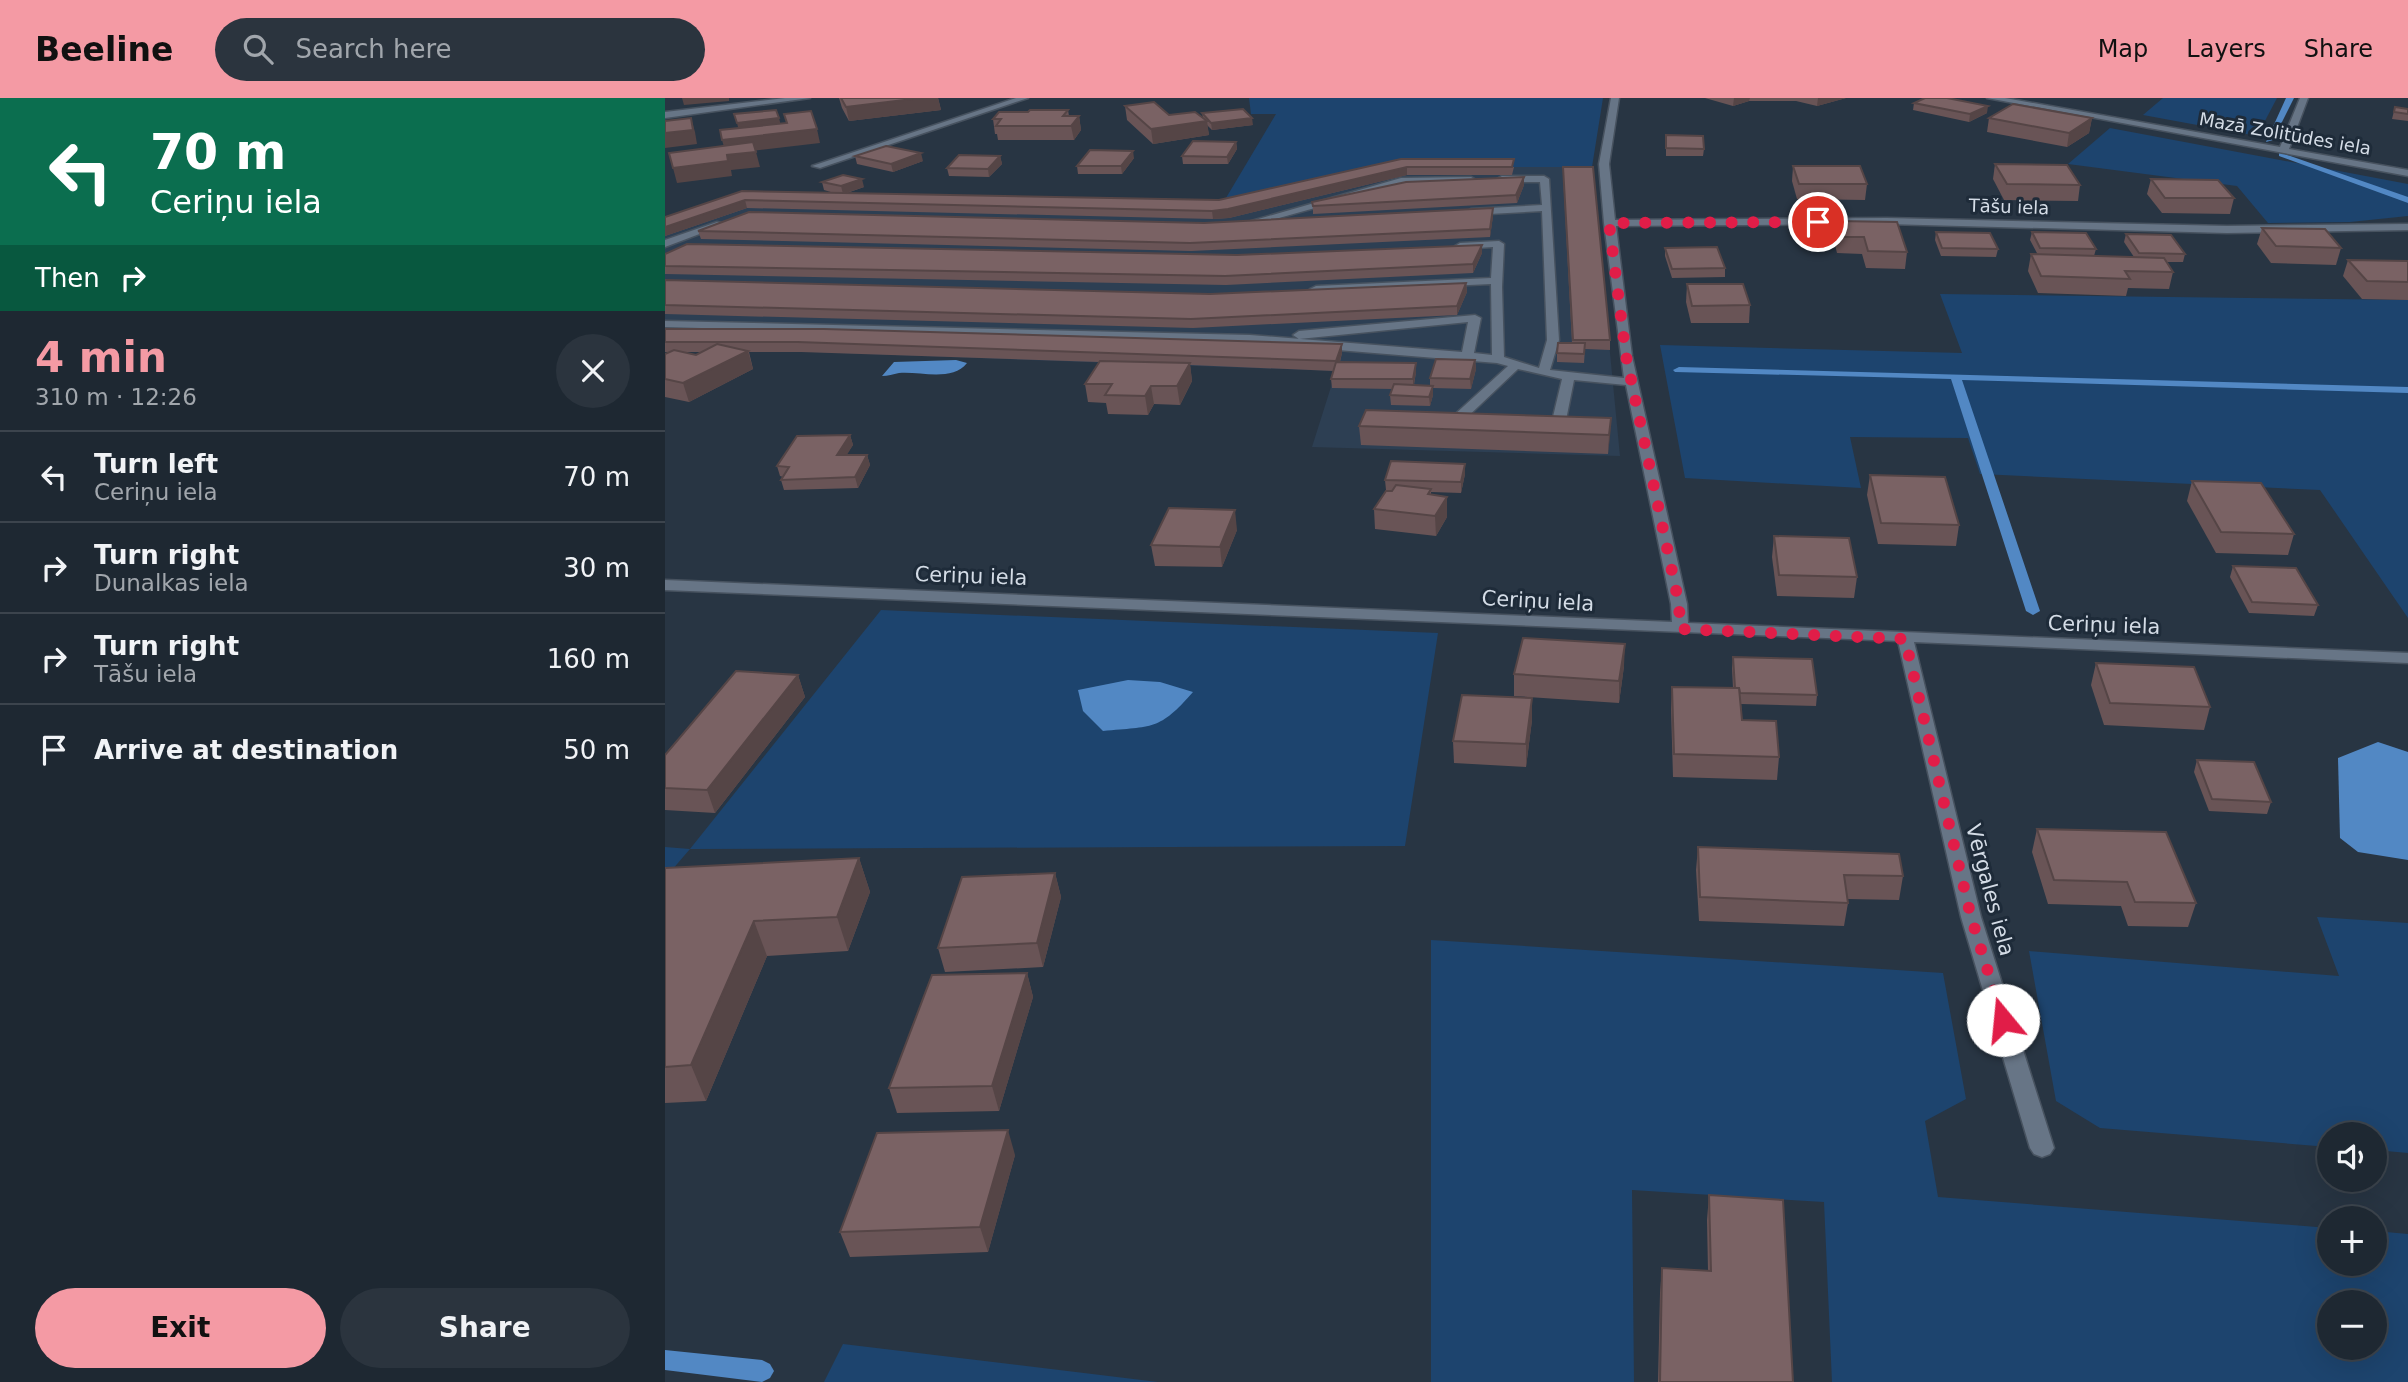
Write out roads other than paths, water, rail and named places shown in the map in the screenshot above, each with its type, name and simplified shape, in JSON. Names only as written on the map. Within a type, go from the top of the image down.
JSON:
[{"type":"street","points":[[665,116],[806,98]]},
{"type":"street","points":[[817,166],[1024,98]]},
{"type":"street","points":[[1615,98],[1604,164],[1609,223],[1631,382],[1679,604],[1680,629]]},
{"type":"street","name":"Mazā Zolitūdes iela","points":[[1991,98],[2408,173]]},
{"type":"street","points":[[2284,150],[2304,98]]},
{"type":"street","points":[[1492,180],[1544,179],[1553,340],[1543,373]]},
{"type":"street","points":[[1246,224],[1401,181],[1479,180]]},
{"type":"street","points":[[1465,212],[1547,208]]},
{"type":"street","points":[[665,244],[738,218]]},
{"type":"street","points":[[1233,225],[1300,221]]},
{"type":"street","name":"Tāšu iela","points":[[1609,223],[1923,222],[2311,231],[2408,227]]},
{"type":"street","points":[[1445,246],[1499,244],[1494,281],[1499,295],[1498,359]]},
{"type":"street","points":[[1300,290],[1494,281]]},
{"type":"street","points":[[1251,339],[1475,318],[1467,356]]},
{"type":"street","points":[[665,324],[1251,339],[1498,359],[1543,373],[1631,382]]},
{"type":"street","points":[[1456,421],[1516,365]]},
{"type":"street","points":[[1532,424],[1558,425],[1569,376]]},
{"type":"street","points":[[1429,419],[1481,421]]},
{"type":"street","name":"Ceriņu iela","points":[[665,585],[2408,658]]},
{"type":"street","name":"Vērgales iela","points":[[1905,639],[1971,917],[2042,1149]]},
{"type":"waterway","points":[[2269,140],[2290,98]]},
{"type":"waterway","points":[[2282,154],[2408,200]]},
{"type":"waterway","points":[[1679,370],[1955,376]]},
{"type":"waterway","points":[[1955,376],[2408,390]]},
{"type":"waterway","points":[[1955,376],[2033,611]]},
{"type":"waterway","points":[[665,1360],[762,1371]]}]
